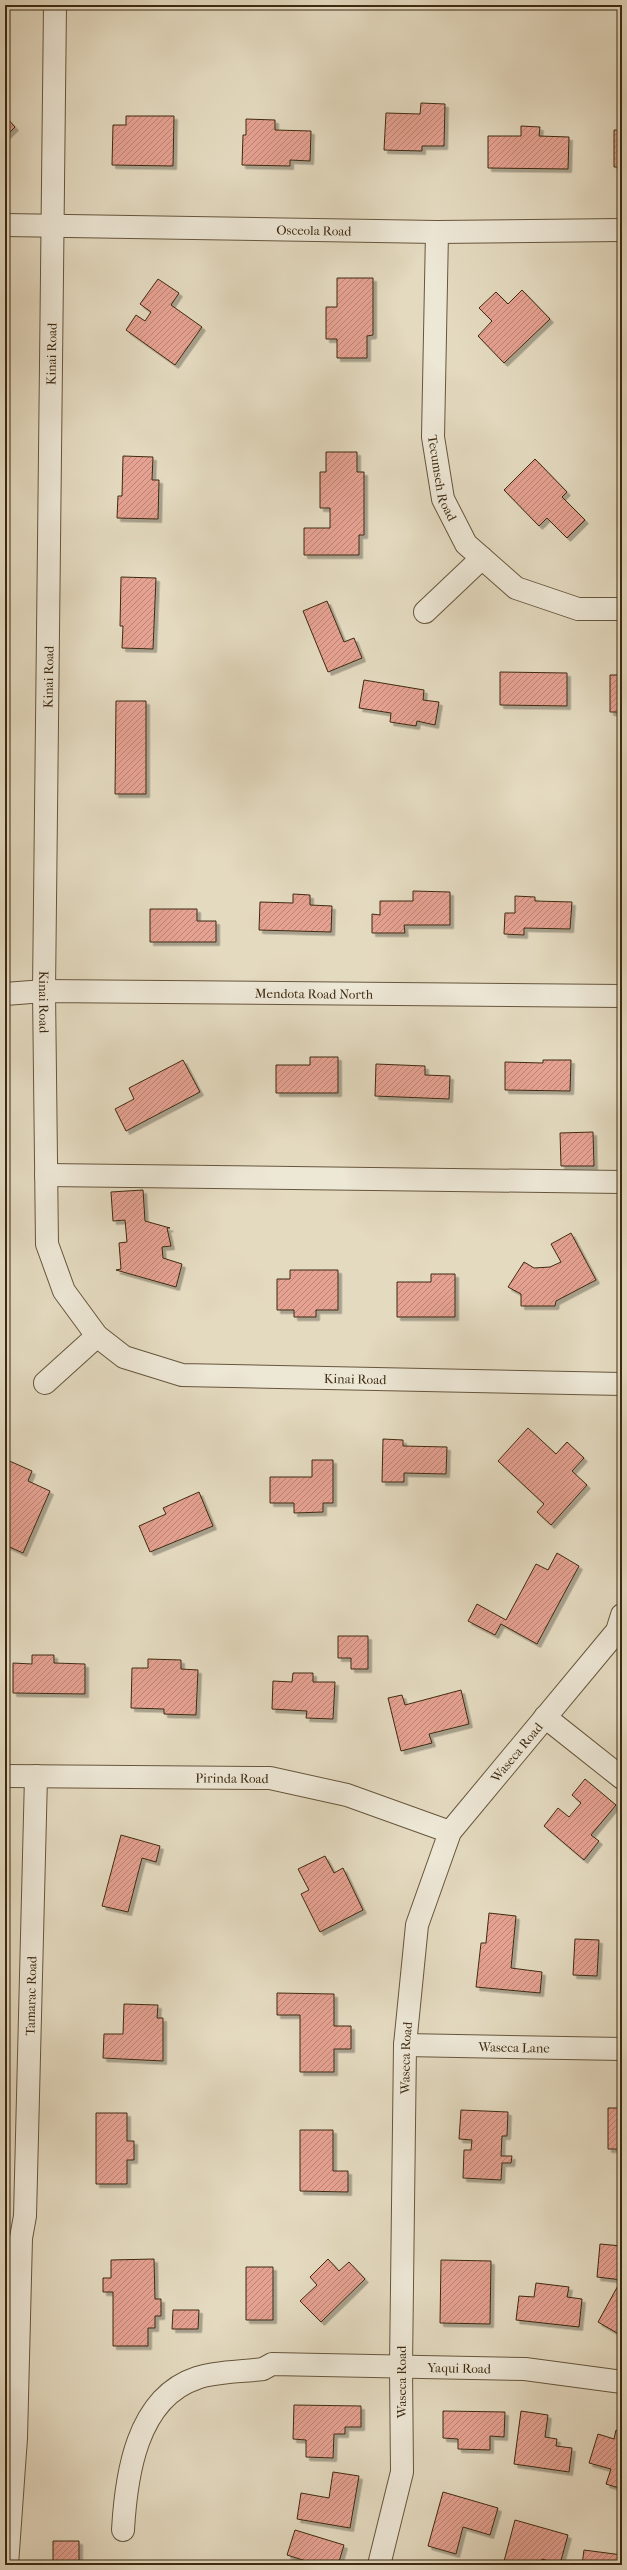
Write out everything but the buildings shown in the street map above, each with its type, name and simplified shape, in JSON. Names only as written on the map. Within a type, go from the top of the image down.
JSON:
[{"type":"street","name":"Kinai Road","points":[[55,5],[44,991],[47,1244],[64,1291],[98,1336],[124,1357],[182,1374],[622,1384]]},
{"type":"street","name":"Osceola Road","points":[[5,226],[437,232],[622,230]]},
{"type":"street","name":"Tecumseh Road","points":[[437,232],[433,437],[443,499],[466,544],[516,588],[578,609],[622,609]]},
{"type":"street","points":[[425,612],[482,558]]},
{"type":"street","name":"Mendota Road North","points":[[5,994],[44,991],[622,996]]},
{"type":"street","points":[[46,1175],[622,1182]]},
{"type":"street","points":[[45,1383],[98,1336]]},
{"type":"street","name":"Waseca Road","points":[[379,2565],[402,2472],[401,2367],[405,2045],[417,1925],[450,1832],[617,1631],[622,1615]]},
{"type":"street","points":[[545,1718],[622,1778]]},
{"type":"street","name":"Pirinda Road","points":[[5,1776],[270,1778],[347,1795],[450,1832]]},
{"type":"street","name":"Tamarac Road","points":[[7,2565],[16,2438],[21,2238],[25,2216],[36,1776]]},
{"type":"street","name":"Waseca Lane","points":[[405,2045],[622,2049]]},
{"type":"street","name":"Yaqui Road","points":[[123,2530],[126,2486],[133,2452],[139,2438],[156,2410],[171,2393],[198,2377],[263,2369],[272,2364],[525,2370],[622,2382]]}]
